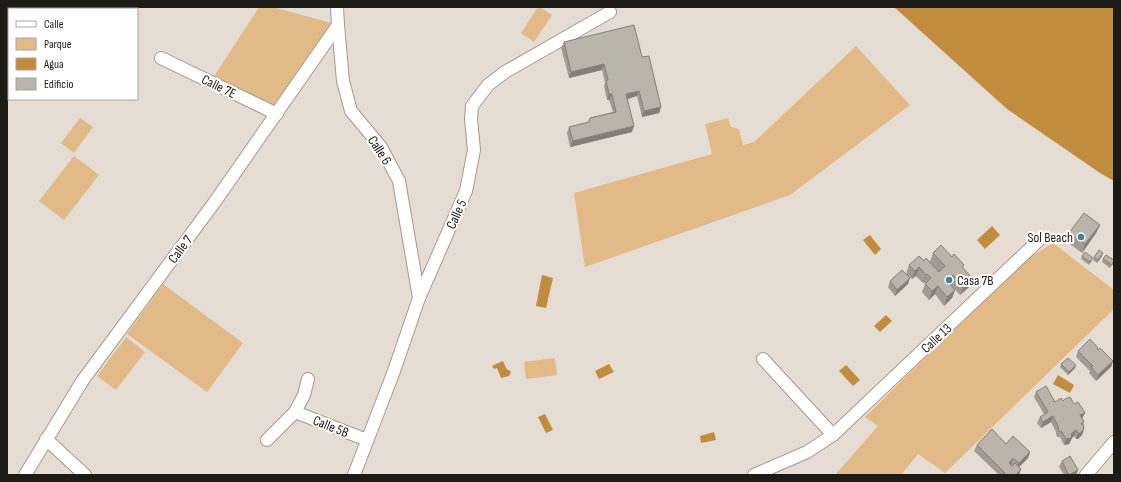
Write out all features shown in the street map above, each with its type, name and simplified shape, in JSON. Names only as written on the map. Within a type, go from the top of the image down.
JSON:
[{"type":"street","name":"Calle 6","points":[[337,7],[343,81],[351,111],[381,147],[399,181],[419,298]]},
{"type":"street","name":"Calle 5","points":[[354,475],[394,371],[419,298],[466,191],[474,150],[471,119],[472,106],[488,85],[505,72],[610,12]]},
{"type":"street","name":"Calle 7","points":[[25,475],[83,380],[214,203],[338,25]]},
{"type":"street","name":"Calle 7E","points":[[161,58],[277,114]]},
{"type":"street","name":"Calle 13","points":[[754,475],[807,452],[833,435],[1038,241]]},
{"type":"street","points":[[763,359],[833,435]]},
{"type":"street","name":"Calle 5B","points":[[267,440],[295,412],[304,395],[308,379]]},
{"type":"street","name":"Calle 5B","points":[[295,412],[367,440]]},
{"type":"street","points":[[46,440],[85,475]]},
{"type":"street","points":[[1086,475],[1114,442]]},
{"type":"green space","points":[[259,7],[273,7],[331,23],[273,106],[213,78]]},
{"type":"green space","points":[[538,7],[552,15],[534,42],[521,33]]},
{"type":"green space","points":[[856,46],[910,105],[790,195],[585,267],[574,193],[712,154],[705,124],[728,118],[731,127],[739,129],[743,145],[754,142]]},
{"type":"green space","points":[[80,118],[93,127],[74,153],[61,143]]},
{"type":"green space","points":[[74,156],[99,175],[64,220],[39,201]]},
{"type":"green space","points":[[1053,243],[1114,290],[1114,309],[945,473],[918,454],[901,475],[835,475],[878,426],[865,417],[1022,262]]},
{"type":"green space","points":[[163,284],[243,343],[207,392],[127,334]]},
{"type":"green space","points":[[126,337],[145,352],[116,390],[97,376]]},
{"type":"green space","points":[[555,358],[557,375],[526,379],[524,362]]},
{"type":"water","points":[[894,7],[1114,7],[1114,181],[1007,109]]},
{"type":"water","points":[[992,226],[1000,235],[985,249],[977,240]]},
{"type":"water","points":[[870,235],[881,249],[875,255],[863,240]]},
{"type":"water","points":[[542,275],[553,278],[546,308],[536,306]]},
{"type":"water","points":[[886,315],[892,321],[880,332],[874,326]]},
{"type":"water","points":[[503,361],[507,370],[511,372],[509,376],[501,378],[497,368],[494,369],[492,366]]},
{"type":"water","points":[[609,364],[614,372],[599,379],[595,371]]},
{"type":"water","points":[[846,365],[860,380],[853,386],[839,371]]},
{"type":"water","points":[[1058,375],[1074,385],[1070,393],[1053,384]]},
{"type":"water","points":[[545,414],[553,430],[546,433],[538,417]]},
{"type":"water","points":[[714,432],[716,440],[701,443],[700,436]]},
{"type":"building","points":[[634,25],[642,57],[649,56],[661,107],[644,111],[639,91],[626,94],[634,126],[573,141],[569,127],[589,122],[590,118],[616,112],[612,94],[609,94],[606,81],[608,80],[604,64],[571,72],[564,42]]},
{"type":"building","points":[[1084,213],[1100,225],[1085,244],[1069,233]]},
{"type":"building","points":[[941,245],[952,257],[954,254],[964,265],[962,267],[972,278],[964,286],[953,275],[947,281],[955,290],[947,297],[938,286],[932,291],[925,284],[931,278],[919,267],[915,271],[909,265],[919,256],[924,261],[926,258],[939,272],[945,266],[933,253]]},
{"type":"building","points":[[1099,250],[1103,253],[1098,260],[1094,257]]},
{"type":"building","points":[[1085,252],[1093,258],[1090,262],[1082,256]]},
{"type":"building","points":[[1106,255],[1114,260],[1112,265],[1103,259]]},
{"type":"building","points":[[902,270],[910,278],[897,290],[890,281]]},
{"type":"building","points":[[1090,339],[1098,350],[1100,348],[1113,361],[1098,375],[1091,367],[1093,366],[1078,351]]},
{"type":"building","points":[[1068,358],[1076,365],[1069,372],[1061,364]]},
{"type":"building","points":[[1046,386],[1055,402],[1061,398],[1063,401],[1070,397],[1074,404],[1078,402],[1085,413],[1080,415],[1084,422],[1081,424],[1083,424],[1084,429],[1080,433],[1076,430],[1071,434],[1071,438],[1066,439],[1062,432],[1059,431],[1053,416],[1043,422],[1040,417],[1048,412],[1036,392]]},
{"type":"building","points":[[992,429],[1006,444],[1013,436],[1030,452],[1019,463],[1013,458],[1009,463],[1012,466],[1015,463],[1021,469],[1016,475],[1002,475],[1005,473],[977,445]]},
{"type":"building","points":[[1070,456],[1078,470],[1069,475],[1062,461]]},
{"type":"place","name":"Sol Beach","points":[[1081,237]]},
{"type":"place","name":"Casa 7B","points":[[949,280]]}]
